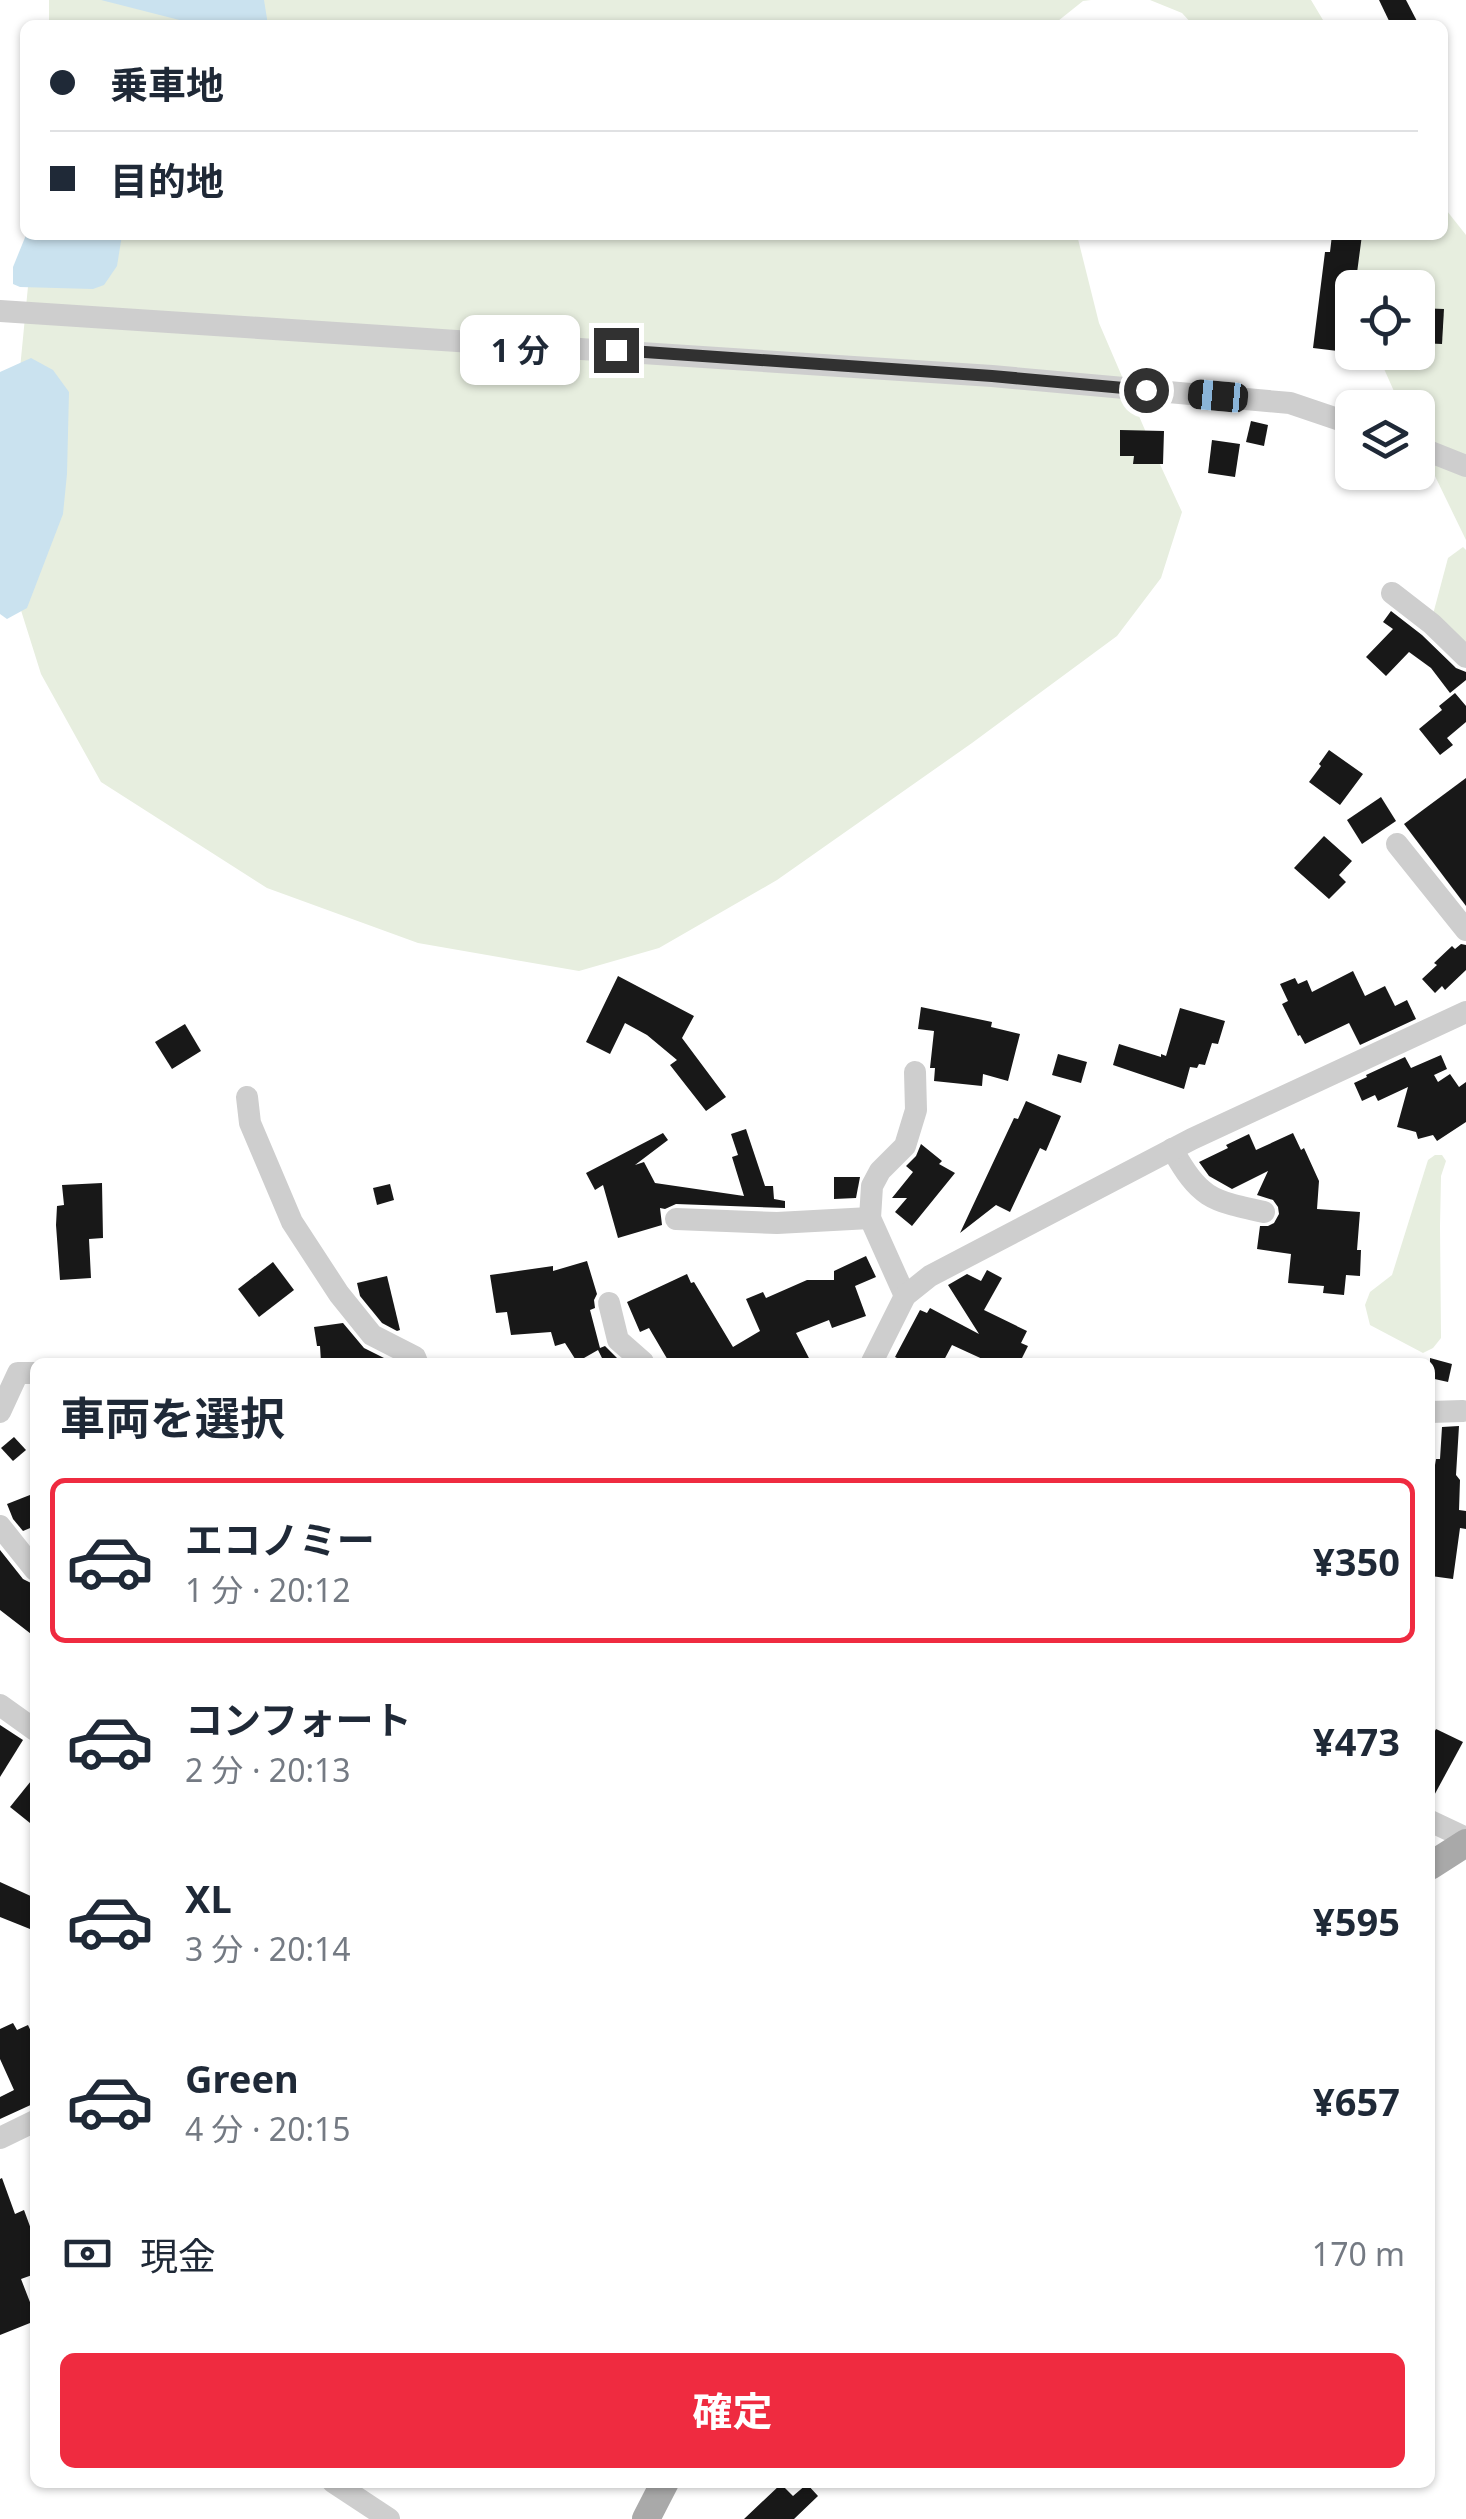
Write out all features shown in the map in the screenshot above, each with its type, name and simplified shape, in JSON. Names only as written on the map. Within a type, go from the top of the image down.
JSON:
[{"type":"main road","points":[[1435,1862],[1466,1840]]},
{"type":"main road","points":[[646,2519],[662,2488]]},
{"type":"street","points":[[0,312],[992,376],[1290,402],[1335,418]]},
{"type":"street","points":[[1435,454],[1466,466]]},
{"type":"street","points":[[1392,593],[1466,657]]},
{"type":"street","points":[[1397,844],[1466,930]]},
{"type":"street","points":[[874,1358],[905,1296],[930,1276],[1172,1149],[1466,1012]]},
{"type":"street","points":[[905,1296],[870,1218],[872,1186],[880,1171],[905,1146],[916,1110],[915,1072]]},
{"type":"street","points":[[247,1097],[250,1123],[292,1222],[338,1294],[372,1335],[415,1358]]},
{"type":"street","points":[[1172,1149],[1191,1182],[1204,1192],[1229,1204],[1264,1212]]},
{"type":"street","points":[[676,1219],[777,1223],[870,1218]]},
{"type":"street","points":[[609,1303],[618,1340],[638,1358]]},
{"type":"street","points":[[0,1412],[18,1373],[30,1373]]},
{"type":"street","points":[[1435,1412],[1464,1412]]},
{"type":"street","points":[[0,1526],[30,1564]]},
{"type":"street","points":[[0,1705],[30,1726]]},
{"type":"street","points":[[1435,1824],[1466,1840]]},
{"type":"street","points":[[0,2138],[30,2123]]},
{"type":"street","points":[[342,2488],[389,2519]]},
{"type":"green space","points":[[49,0],[1091,0],[1083,1],[1059,20],[49,20]]},
{"type":"green space","points":[[1150,0],[1311,0],[1323,20],[1188,20],[1182,13]]},
{"type":"green space","points":[[1448,212],[1466,235],[1466,540],[1435,476],[1435,390],[1393,390],[1385,370],[1435,370],[1435,270],[1343,270],[1331,240],[1448,240]]},
{"type":"green space","points":[[33,240],[1078,240],[1099,323],[1182,512],[1161,578],[1117,636],[777,880],[659,948],[579,971],[418,943],[267,888],[101,782],[41,674],[14,588],[12,451]]},
{"type":"green space","points":[[1463,547],[1466,653],[1432,618],[1448,558]]},
{"type":"green space","points":[[1442,1155],[1446,1161],[1441,1176],[1441,1338],[1423,1353],[1370,1325],[1365,1305],[1370,1292],[1392,1275],[1428,1160]]},
{"type":"water","points":[[101,0],[264,0],[267,20],[179,20]]},
{"type":"water","points":[[24,240],[121,240],[117,266],[104,285],[93,289],[20,287],[13,284],[13,267]]},
{"type":"water","points":[[31,358],[53,370],[69,392],[67,474],[63,514],[27,608],[7,619],[0,614],[0,372]]},
{"type":"building","points":[[1379,0],[1406,0],[1416,20],[1389,20]]},
{"type":"building","points":[[1331,240],[1361,240],[1357,270],[1335,270],[1335,351],[1313,348],[1325,252],[1330,252]]},
{"type":"building","points":[[1435,309],[1444,309],[1442,344],[1435,344]]},
{"type":"building","points":[[1251,421],[1268,425],[1264,446],[1246,442]]},
{"type":"building","points":[[1120,430],[1164,431],[1163,464],[1133,464],[1134,456],[1120,456]]},
{"type":"building","points":[[1212,440],[1240,444],[1235,477],[1208,473]]},
{"type":"building","points":[[1391,611],[1456,668],[1466,672],[1466,680],[1450,693],[1431,668],[1409,652],[1386,676],[1366,657],[1393,629],[1383,622]]},
{"type":"building","points":[[1455,693],[1466,706],[1466,722],[1447,738],[1453,745],[1440,755],[1419,729]]},
{"type":"building","points":[[1329,750],[1363,774],[1340,805],[1309,782]]},
{"type":"building","points":[[1466,778],[1466,906],[1404,824]]},
{"type":"building","points":[[1381,797],[1396,821],[1362,844],[1347,820]]},
{"type":"building","points":[[1324,836],[1352,861],[1339,875],[1346,882],[1329,899],[1294,868]]},
{"type":"building","points":[[1466,945],[1466,970],[1445,990],[1442,986],[1435,993],[1422,979],[1452,946],[1455,949]]},
{"type":"building","points":[[1353,971],[1365,996],[1385,986],[1395,1006],[1407,1000],[1416,1019],[1360,1045],[1349,1023],[1305,1044],[1282,1004],[1288,1001],[1280,984],[1295,978],[1298,984],[1307,980],[1312,992]]},
{"type":"building","points":[[618,976],[694,1016],[682,1038],[726,1097],[706,1111],[670,1065],[677,1060],[625,1023],[610,1054],[586,1042]]},
{"type":"building","points":[[921,1007],[992,1022],[991,1027],[1020,1034],[1008,1081],[983,1074],[982,1086],[934,1081],[935,1068],[930,1068],[934,1031],[918,1029]]},
{"type":"building","points":[[1180,1008],[1225,1021],[1218,1044],[1212,1043],[1205,1065],[1190,1067],[1184,1089],[1113,1065],[1119,1044],[1166,1056]]},
{"type":"building","points":[[185,1024],[201,1051],[172,1069],[155,1042]]},
{"type":"building","points":[[1058,1054],[1087,1062],[1081,1083],[1052,1075]]},
{"type":"building","points":[[1441,1055],[1447,1069],[1434,1075],[1438,1082],[1450,1074],[1459,1087],[1466,1082],[1466,1122],[1437,1141],[1433,1135],[1418,1139],[1416,1132],[1397,1127],[1408,1087],[1378,1101],[1375,1095],[1362,1101],[1354,1083],[1366,1075],[1405,1057],[1411,1068]]},
{"type":"building","points":[[1026,1101],[1061,1116],[1046,1151],[1040,1148],[1010,1212],[996,1205],[960,1233],[1014,1118],[1018,1119]]},
{"type":"building","points":[[746,1129],[765,1186],[773,1186],[774,1199],[785,1201],[785,1208],[676,1204],[660,1208],[662,1225],[618,1238],[603,1185],[595,1190],[586,1173],[663,1133],[668,1140],[635,1165],[644,1162],[655,1183],[744,1196],[732,1157],[738,1155],[731,1134]]},
{"type":"building","points":[[1293,1133],[1319,1181],[1317,1209],[1360,1212],[1360,1276],[1346,1275],[1344,1295],[1323,1293],[1324,1286],[1288,1283],[1291,1254],[1257,1249],[1260,1226],[1274,1223],[1279,1214],[1273,1200],[1257,1195],[1268,1171],[1232,1189],[1209,1176],[1199,1162],[1249,1134],[1256,1150]]},
{"type":"building","points":[[921,1144],[942,1161],[939,1164],[955,1173],[912,1226],[895,1212],[907,1198],[892,1198],[913,1172],[906,1166]]},
{"type":"building","points":[[834,1177],[860,1177],[856,1198],[834,1199]]},
{"type":"building","points":[[102,1183],[103,1238],[89,1239],[91,1278],[60,1280],[56,1225],[57,1206],[64,1205],[62,1185]]},
{"type":"building","points":[[390,1184],[394,1200],[377,1205],[373,1188]]},
{"type":"building","points":[[866,1256],[876,1277],[855,1286],[866,1316],[832,1328],[829,1320],[796,1333],[809,1358],[667,1358],[649,1328],[640,1332],[627,1302],[687,1274],[733,1347],[760,1331],[746,1299],[763,1292],[766,1298],[807,1280],[834,1280],[834,1271]]},
{"type":"building","points":[[587,1261],[597,1294],[595,1308],[590,1310],[600,1348],[605,1346],[617,1358],[602,1358],[598,1350],[584,1358],[574,1358],[565,1343],[555,1346],[551,1332],[511,1335],[507,1312],[496,1313],[490,1275],[553,1266],[553,1271]]},
{"type":"building","points":[[273,1262],[294,1290],[259,1317],[238,1289]]},
{"type":"building","points":[[987,1270],[1002,1278],[984,1310],[1027,1331],[1021,1343],[1028,1346],[1022,1358],[980,1358],[952,1345],[945,1358],[895,1357],[920,1310],[927,1313],[930,1308],[979,1334],[948,1285],[967,1274],[981,1281]]},
{"type":"building","points":[[387,1276],[400,1330],[397,1331],[382,1323],[360,1296],[357,1283]]},
{"type":"building","points":[[343,1323],[364,1348],[384,1358],[321,1358],[314,1327]]},
{"type":"building","points":[[1435,1359],[1452,1364],[1448,1382],[1435,1379]]},
{"type":"building","points":[[1459,1426],[1456,1475],[1460,1480],[1459,1510],[1466,1511],[1466,1529],[1460,1528],[1453,1579],[1435,1577],[1435,1465],[1436,1459],[1440,1459],[1442,1427]]},
{"type":"building","points":[[14,1437],[26,1450],[13,1461],[1,1448]]},
{"type":"building","points":[[30,1495],[30,1528],[23,1531],[7,1504]]},
{"type":"building","points":[[0,1550],[30,1582],[30,1633],[0,1610]]},
{"type":"building","points":[[0,1725],[23,1740],[0,1777]]},
{"type":"building","points":[[1435,1731],[1463,1742],[1435,1794]]},
{"type":"building","points":[[30,1782],[30,1823],[10,1807]]},
{"type":"building","points":[[0,1882],[30,1896],[30,1929],[0,1917]]},
{"type":"building","points":[[13,2023],[17,2030],[28,2025],[30,2029],[30,2105],[0,2119],[0,2097],[14,2090],[0,2059],[0,2029]]},
{"type":"building","points":[[0,2179],[15,2214],[24,2210],[30,2226],[30,2276],[21,2279],[30,2302],[30,2323],[0,2335]]},
{"type":"building","points":[[777,2488],[785,2488],[793,2496],[802,2488],[811,2488],[818,2496],[794,2519],[744,2519]]},
{"type":"route","points":[[616,350],[1146,390]]}]
